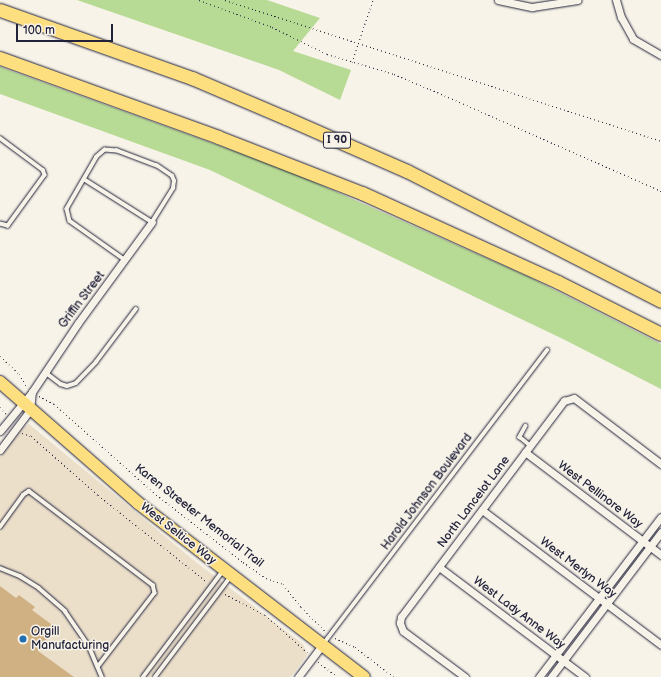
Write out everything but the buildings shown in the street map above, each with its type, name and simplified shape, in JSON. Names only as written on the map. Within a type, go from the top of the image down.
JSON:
[{"type":"highway","name":"I 90","points":[[0,10],[192,78],[407,171],[661,301]]},
{"type":"highway","points":[[0,58],[225,140],[362,193],[558,282],[661,334]]},
{"type":"main road","name":"West Seltice Way","points":[[0,382],[138,503],[364,677]]},
{"type":"street","points":[[498,0],[532,7],[577,0]]},
{"type":"street","points":[[616,0],[621,17],[633,40],[661,54]]},
{"type":"street","name":"Griffin Street","points":[[26,406],[32,392],[44,372],[152,222]]},
{"type":"street","name":"Griffin Street","points":[[26,406],[32,392]]},
{"type":"street","name":"North Lancelot Lane","points":[[465,677],[404,631],[400,623],[401,617],[561,405],[570,398],[661,464]]},
{"type":"street","points":[[0,431],[10,417],[26,406]]},
{"type":"street","points":[[0,450],[14,431],[26,406]]},
{"type":"street","points":[[0,434],[8,440]]},
{"type":"street","name":"West Pellinore Way","points":[[525,452],[661,555]]},
{"type":"street","name":"West Merlyn Way","points":[[482,510],[661,645]]},
{"type":"street","points":[[539,677],[661,517]]},
{"type":"street","points":[[552,677],[661,532]]},
{"type":"street","name":"West Lady Anne Way","points":[[439,567],[585,677]]},
{"type":"street","points":[[298,677],[322,645]]},
{"type":"lane","points":[[0,138],[43,170],[45,175],[8,226],[0,224]]},
{"type":"lane","points":[[84,179],[152,222],[173,188],[174,181],[162,169],[117,151],[105,150],[101,152],[84,179],[67,209],[67,216],[78,227],[125,260]]},
{"type":"lane","points":[[44,372],[61,384],[67,386],[76,383],[96,362],[136,309]]},
{"type":"lane","name":"Harold Johnson Boulevard","points":[[322,645],[547,350]]},
{"type":"lane","points":[[526,426],[520,437],[530,445]]},
{"type":"lane","points":[[0,527],[23,495],[29,491],[153,585],[155,593],[98,667]]},
{"type":"lane","points":[[0,568],[20,576],[39,588],[65,611],[89,646],[102,677]]},
{"type":"lane","points":[[143,677],[227,572]]},
{"type":"lane","points":[[155,677],[227,572]]},
{"type":"path","points":[[199,0],[272,27],[326,54],[394,74],[478,109],[575,155],[661,191]]},
{"type":"path","points":[[225,0],[358,42],[661,142]]},
{"type":"path","points":[[352,62],[373,0]]},
{"type":"path","name":"Karen Streeter Memorial Trail","points":[[0,356],[19,374],[32,392],[54,404],[153,492],[243,562],[266,578],[284,584],[300,607],[331,635],[355,648],[394,677]]},
{"type":"path","points":[[0,407],[10,417]]},
{"type":"path","points":[[14,431],[31,436],[104,499],[208,582]]},
{"type":"path","points":[[223,593],[265,615],[313,658],[338,677]]},
{"type":"shaded area","points":[[29,424],[196,562],[303,644],[307,655],[291,677],[0,677],[0,457],[20,430]]},
{"type":"green space","points":[[77,0],[267,0],[320,18],[293,51],[351,70],[340,100],[279,70]]},
{"type":"green space","points":[[0,67],[289,171],[529,277],[661,344],[661,389],[563,339],[210,170],[0,94]]},
{"type":"place","name":"Orgill Manufacturing","points":[[23,639]]}]
